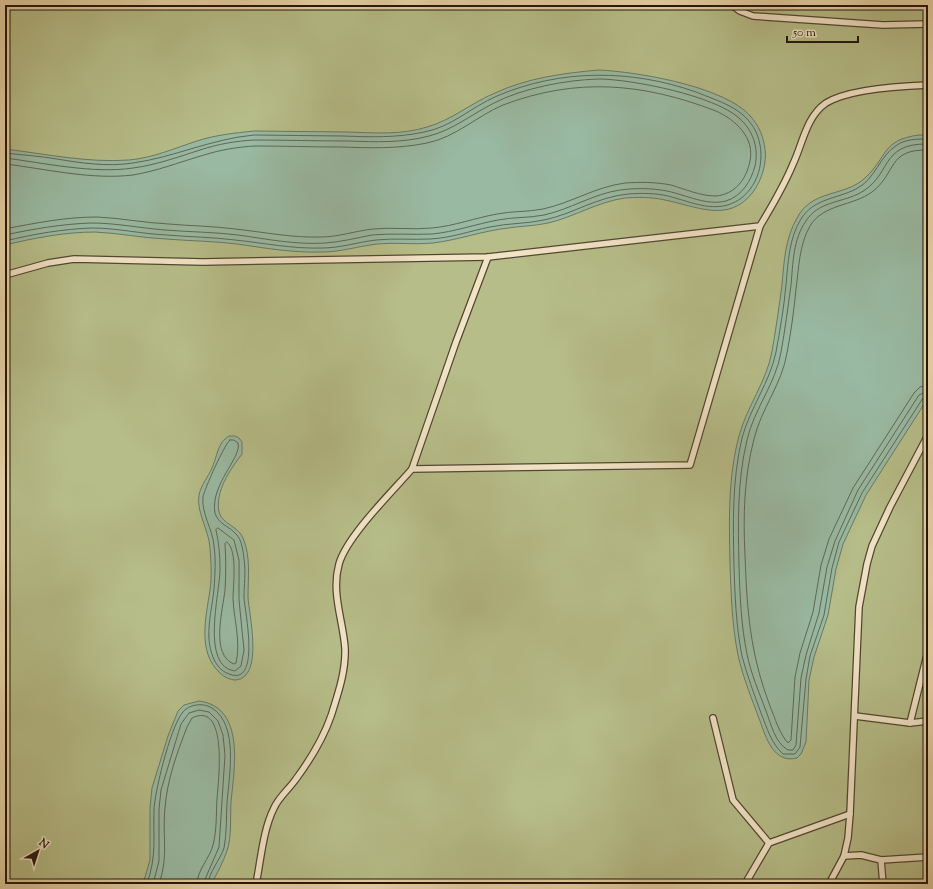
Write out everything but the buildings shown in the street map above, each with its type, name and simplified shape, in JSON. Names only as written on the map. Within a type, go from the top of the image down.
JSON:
[{"type":"lane","points":[[732,5],[740,11],[753,16],[883,25],[928,24]]},
{"type":"lane","points":[[412,469],[690,465],[760,226],[794,164],[809,123],[825,104],[846,95],[898,86],[928,84]]},
{"type":"lane","points":[[5,275],[48,263],[74,259],[203,262],[488,257],[760,226]]},
{"type":"lane","points":[[256,884],[264,843],[274,807],[295,780],[322,738],[342,680],[345,648],[337,606],[337,581],[341,558],[357,533],[412,469],[456,342],[488,257]]},
{"type":"lane","points":[[829,884],[844,856],[848,838],[859,607],[867,564],[872,546],[890,507],[928,435]]},
{"type":"lane","points":[[910,723],[928,651]]},
{"type":"lane","points":[[854,716],[910,723],[928,721]]},
{"type":"lane","points":[[713,718],[733,800],[769,843]]},
{"type":"lane","points":[[745,884],[769,843],[850,814]]},
{"type":"lane","points":[[844,856],[861,855],[881,860],[928,857]]},
{"type":"lane","points":[[881,860],[883,884]]},
{"type":"shaded area","points":[[5,5],[928,5],[928,884],[5,884]]},
{"type":"water","points":[[599,70],[615,71],[674,81],[714,93],[744,110],[758,127],[763,138],[765,149],[763,171],[753,192],[744,202],[733,208],[723,210],[700,209],[655,198],[625,198],[605,203],[543,224],[498,229],[433,243],[377,244],[329,252],[290,251],[228,243],[95,232],[50,236],[5,245],[5,149],[83,159],[114,161],[138,159],[155,155],[211,137],[232,133],[254,131],[378,133],[417,130],[445,120],[486,97],[507,88],[533,80]]},
{"type":"water","points":[[928,135],[928,398],[866,495],[843,544],[836,569],[828,615],[814,657],[809,680],[806,742],[801,754],[797,758],[789,759],[782,757],[777,753],[768,742],[745,680],[736,644],[731,598],[729,532],[731,483],[735,452],[747,414],[766,373],[772,351],[786,251],[790,234],[797,218],[803,209],[811,202],[857,184],[865,178],[891,145],[907,137]]},
{"type":"water","points":[[229,436],[235,436],[242,442],[242,454],[224,481],[218,504],[219,512],[223,519],[241,534],[246,545],[249,575],[248,597],[253,644],[250,668],[245,676],[236,680],[223,676],[213,665],[208,655],[205,623],[211,585],[211,564],[209,541],[199,508],[199,495],[201,488],[212,468],[220,445]]},
{"type":"water","points":[[199,701],[214,706],[224,715],[231,727],[235,758],[229,845],[220,868],[211,884],[143,884],[150,860],[150,808],[152,788],[168,736],[178,711],[184,705]]}]
